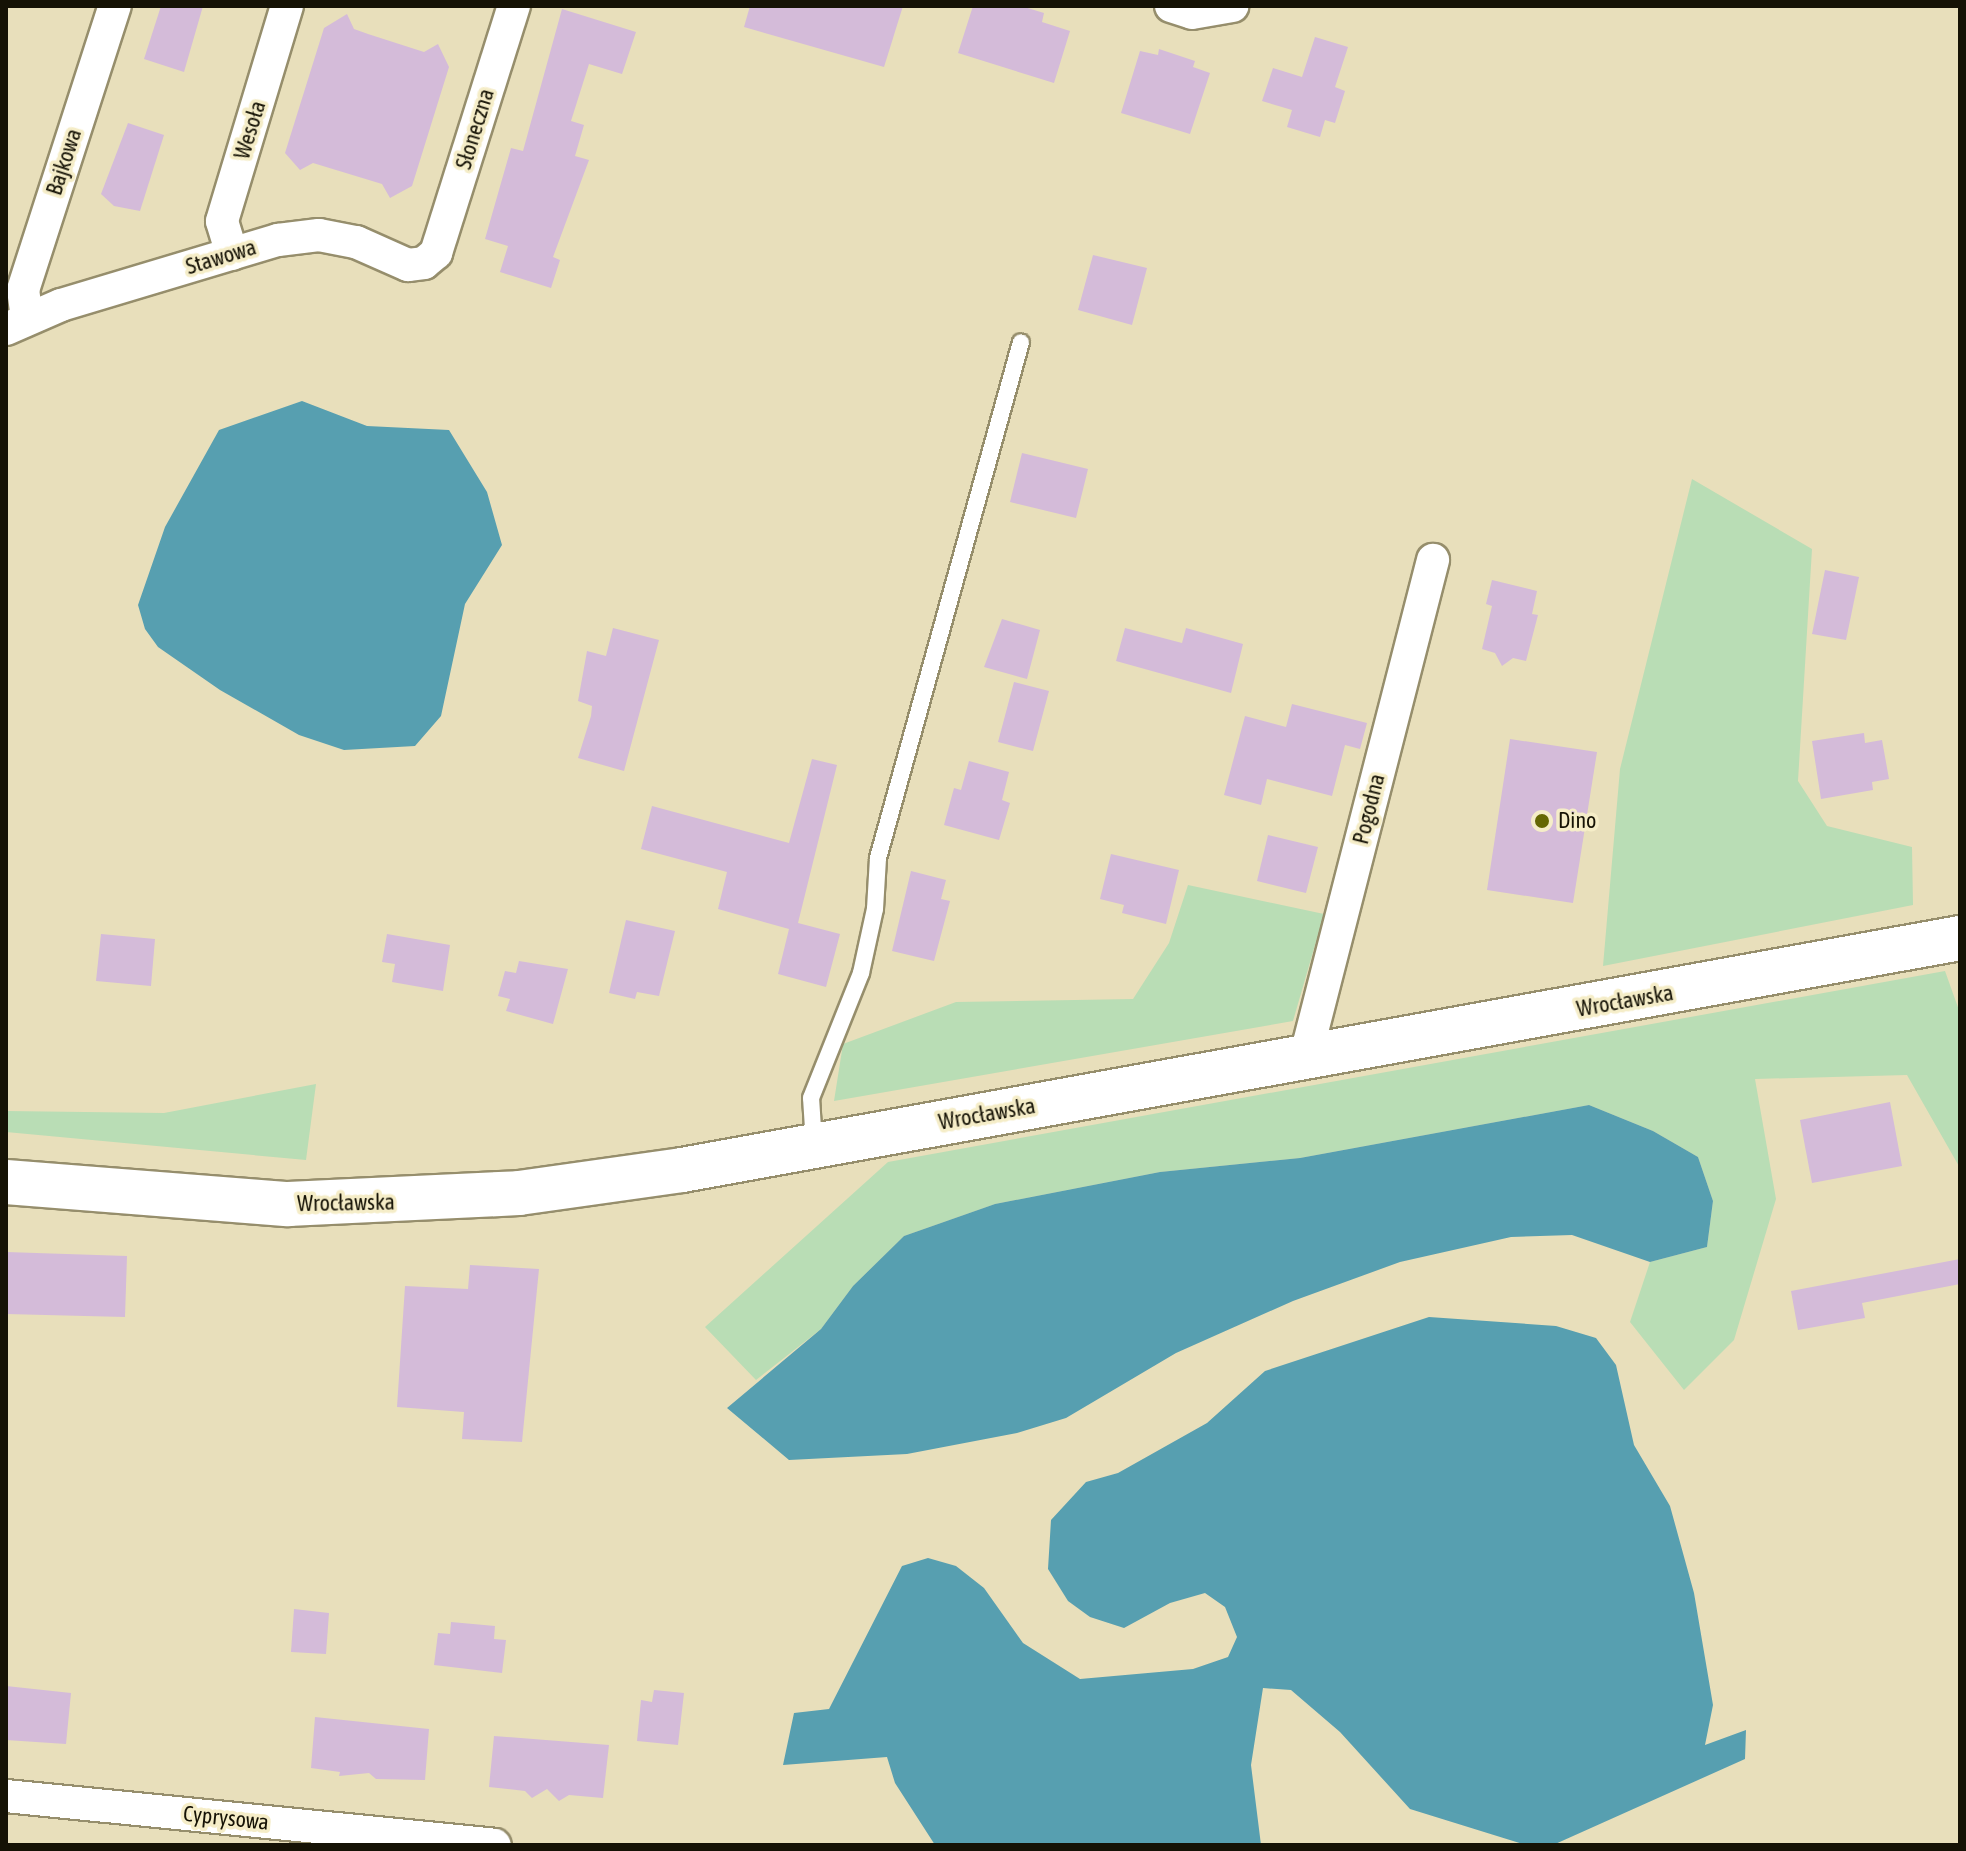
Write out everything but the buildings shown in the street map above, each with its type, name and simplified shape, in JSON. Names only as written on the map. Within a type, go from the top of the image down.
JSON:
[{"type":"main road","name":"Wrocławska","points":[[6,1182],[348,1205],[519,1193],[814,1145],[1960,938]]},
{"type":"street","name":"Bajkowa","points":[[16,324],[23,290],[115,6]]},
{"type":"street","name":"Wesoła","points":[[232,254],[222,221],[287,6]]},
{"type":"street","name":"Słoneczna","points":[[436,253],[514,6]]},
{"type":"street","points":[[1171,6],[1192,13],[1232,6]]},
{"type":"street","name":"Stawowa","points":[[16,324],[232,254],[319,235],[356,242],[408,265],[424,263],[436,253]]},
{"type":"street","name":"Pogodna","points":[[1309,1057],[1308,1047],[1433,560]]},
{"type":"street","name":"Cyprysowa","points":[[6,1796],[495,1845]]},
{"type":"lane","points":[[814,1145],[811,1098],[861,973],[875,909],[878,858],[1021,342]]},
{"type":"green space","points":[[1692,479],[1812,549],[1798,781],[1827,826],[1912,847],[1913,905],[1603,966],[1620,769]]},
{"type":"green space","points":[[1188,885],[1324,914],[1293,1021],[834,1101],[843,1044],[956,1002],[1133,999],[1169,943]]},
{"type":"green space","points":[[1945,971],[1960,1013],[1960,1168],[1907,1075],[1755,1079],[1776,1199],[1734,1340],[1684,1390],[1630,1322],[1650,1262],[1707,1247],[1713,1201],[1698,1157],[1653,1131],[1589,1105],[1300,1158],[1160,1172],[995,1204],[904,1236],[853,1286],[821,1329],[756,1380],[705,1327],[888,1162]]},
{"type":"green space","points":[[316,1084],[306,1160],[6,1132],[6,1111],[164,1113]]},
{"type":"water","points":[[302,401],[367,426],[449,430],[487,492],[502,545],[465,604],[441,716],[415,746],[344,750],[299,735],[220,690],[158,647],[145,629],[138,605],[165,527],[219,430]]},
{"type":"water","points":[[1589,1105],[1653,1131],[1698,1157],[1713,1201],[1707,1247],[1650,1262],[1572,1235],[1511,1237],[1400,1262],[1293,1301],[1176,1353],[1066,1418],[1017,1433],[907,1454],[789,1460],[727,1408],[821,1329],[853,1286],[904,1236],[995,1204],[1160,1172],[1300,1158]]},
{"type":"water","points":[[1429,1317],[1556,1326],[1596,1338],[1616,1365],[1634,1445],[1670,1506],[1694,1593],[1713,1705],[1705,1745],[1746,1730],[1745,1759],[1553,1845],[1526,1845],[1410,1809],[1340,1732],[1291,1690],[1263,1688],[1251,1765],[1261,1845],[935,1845],[895,1783],[887,1757],[783,1765],[794,1713],[829,1709],[902,1566],[928,1558],[956,1566],[984,1588],[1023,1643],[1080,1679],[1193,1669],[1228,1657],[1237,1637],[1225,1607],[1205,1593],[1170,1603],[1124,1628],[1090,1617],[1068,1601],[1048,1569],[1051,1520],[1086,1482],[1118,1473],[1207,1423],[1265,1371]]},
{"type":"place","name":"Dino","points":[[1542,821]]}]
